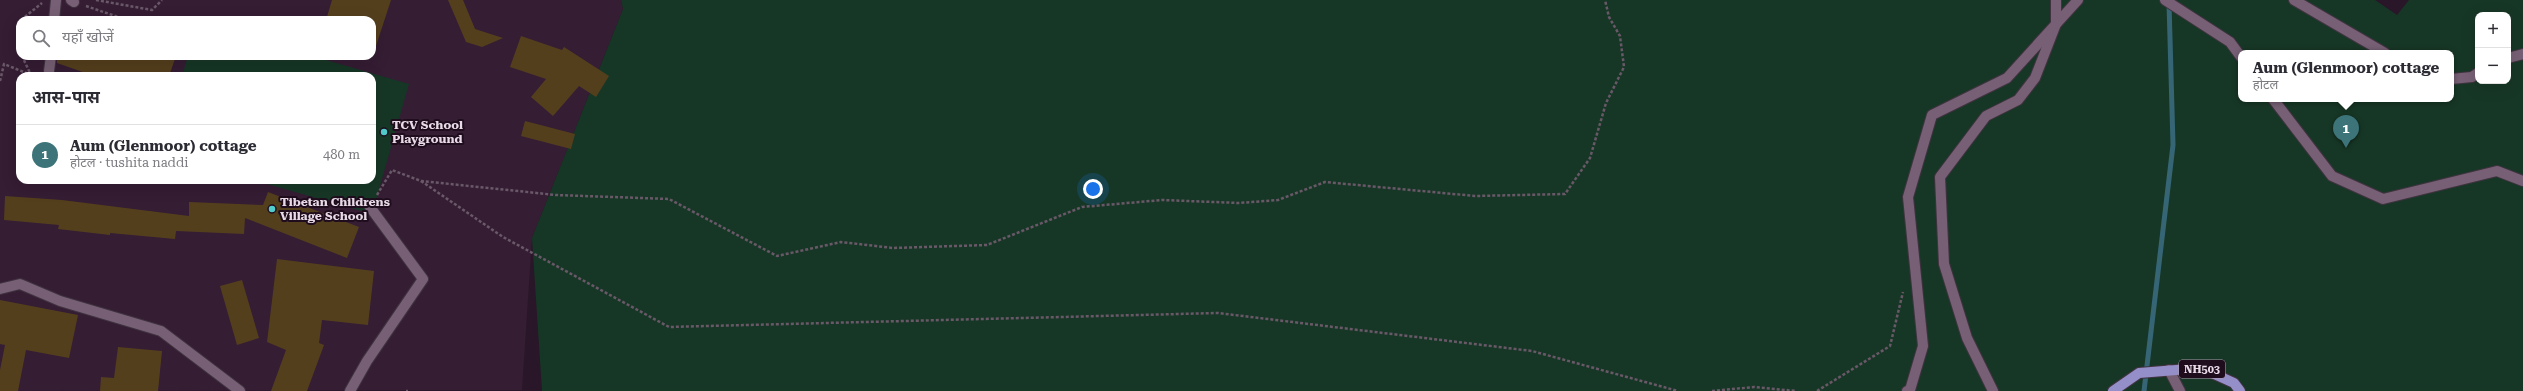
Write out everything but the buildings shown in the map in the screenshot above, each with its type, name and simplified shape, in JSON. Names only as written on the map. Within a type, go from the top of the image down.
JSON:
[{"type":"main road","name":"NH503","points":[[2113,391],[2139,373],[2201,368],[2234,383],[2240,391]]},
{"type":"street","points":[[54,16],[56,0]]},
{"type":"street","points":[[1993,391],[1967,338],[1944,264],[1940,178],[1986,116],[2018,100],[2035,78],[2056,24],[2056,0]]},
{"type":"street","points":[[1907,391],[1910,390],[1923,346],[1908,197],[1932,115],[2007,78],[2078,0]]},
{"type":"street","points":[[2164,0],[2230,42],[2238,53]]},
{"type":"street","points":[[2294,0],[2380,50]]},
{"type":"street","points":[[2511,57],[2523,54]]},
{"type":"street","points":[[49,72],[50,60]]},
{"type":"street","points":[[2454,79],[2472,77],[2475,75]]},
{"type":"street","points":[[2275,102],[2332,176],[2383,199],[2497,171],[2523,181]]},
{"type":"street","points":[[350,391],[367,361],[423,279],[370,207]]},
{"type":"street","points":[[0,289],[20,284],[60,301],[161,331],[240,391]]},
{"type":"street","points":[[2169,370],[2180,391]]},
{"type":"path","points":[[25,16],[46,0]]},
{"type":"path","points":[[96,0],[152,10],[162,0]]},
{"type":"path","points":[[421,181],[556,195],[669,199],[777,256],[842,242],[893,248],[987,245],[1082,207],[1162,200],[1239,203],[1278,200],[1325,182],[1475,196],[1564,194],[1590,158],[1606,103],[1624,66],[1620,36],[1609,17],[1605,0]]},
{"type":"path","points":[[72,1],[115,16]]},
{"type":"path","points":[[24,60],[30,72]]},
{"type":"path","points":[[0,80],[4,64],[24,72]]},
{"type":"path","points":[[370,207],[392,170],[421,181],[503,237],[669,327],[1218,313],[1532,351],[1678,391]]},
{"type":"path","points":[[1817,391],[1890,346],[1904,285]]},
{"type":"path","points":[[1712,391],[1754,387],[1796,391]]},
{"type":"shaded area","name":"Tibetan Childrens Village School","points":[[0,0],[621,0],[623,9],[532,238],[522,390],[0,391]]},
{"type":"green space","points":[[621,0],[2375,0],[2397,15],[2409,0],[2523,0],[2523,391],[542,391],[532,238],[623,9]]},
{"type":"green space","name":"TCV School Playground","points":[[187,60],[326,60],[367,72],[183,72]]},
{"type":"green space","name":"TCV School Playground","points":[[376,74],[409,84],[372,214],[267,184],[376,184]]},
{"type":"waterway","points":[[2144,391],[2173,145],[2169,3]]},
{"type":"place","name":"TCV School Playground","points":[[384,132]]},
{"type":"place","name":"Aum (Glenmoor) cottage","points":[[2346,148]]},
{"type":"place","name":"Tibetan Childrens Village School","points":[[272,209]]}]
